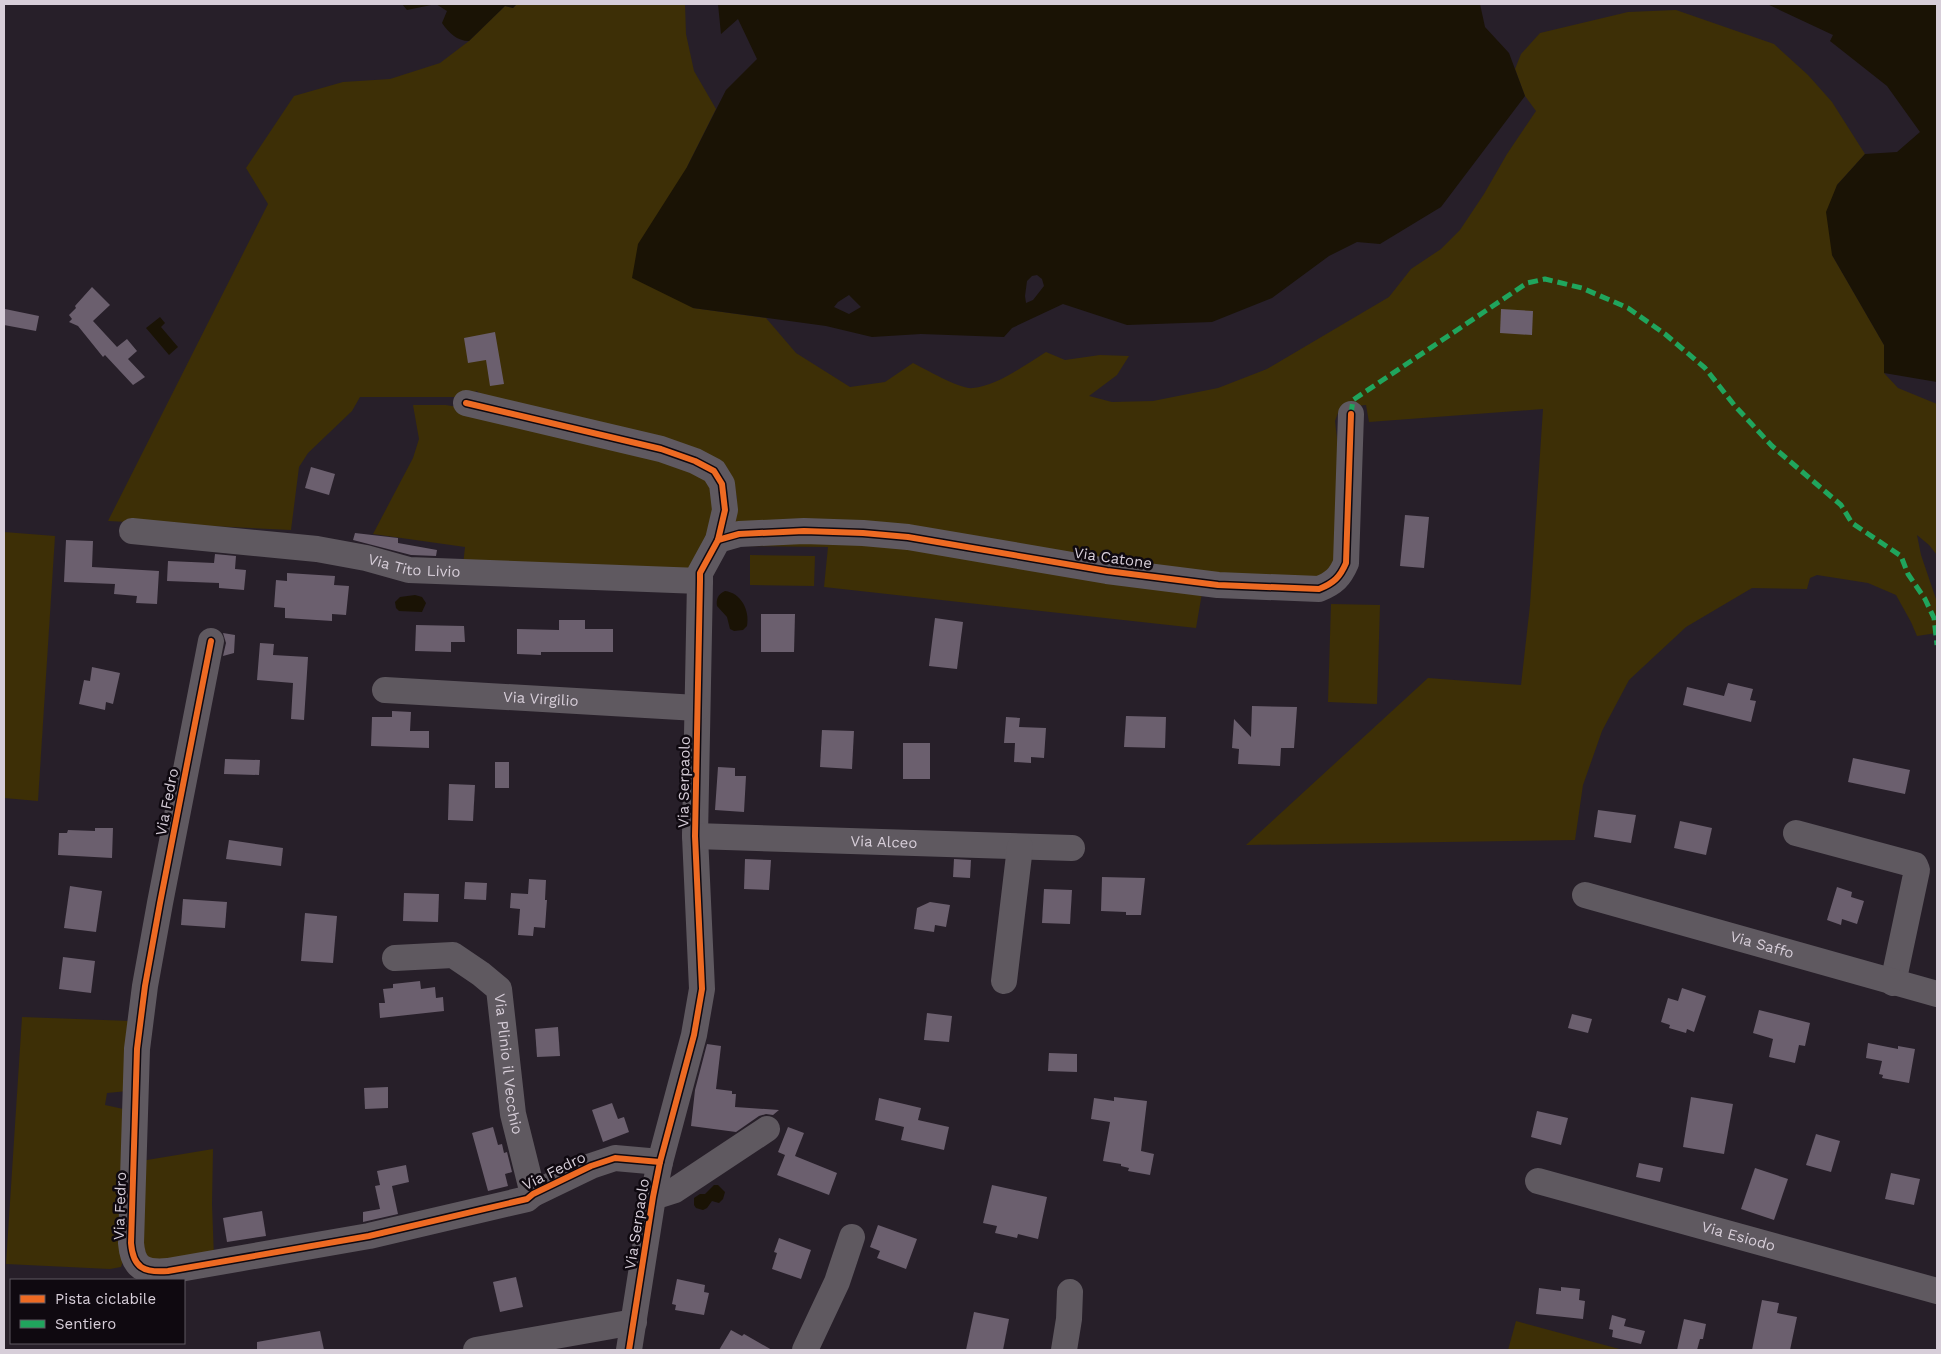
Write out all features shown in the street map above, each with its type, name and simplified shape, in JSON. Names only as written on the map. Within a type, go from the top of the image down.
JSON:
[{"type":"street","name":"Via Serpaolo","points":[[466,403],[661,449],[714,471],[722,484],[725,496],[725,510],[718,540],[700,572],[695,836],[702,989],[694,1035],[660,1162],[629,1350]]},
{"type":"street","name":"Via Catone","points":[[718,540],[739,534],[804,531],[863,533],[908,537],[1107,571],[1218,585],[1319,589],[1332,584],[1342,574],[1346,563],[1351,414]]},
{"type":"street","name":"Via Tito Livio","points":[[132,531],[317,549],[366,558],[409,570],[700,581]]},
{"type":"street","name":"Via Fedro","points":[[211,641],[155,931],[137,1049],[132,1256],[142,1268],[154,1272],[168,1271],[369,1236],[527,1199],[533,1194],[591,1166],[615,1158],[660,1162]]},
{"type":"street","name":"Via Virgilio","points":[[385,690],[697,708]]},
{"type":"street","points":[[1796,833],[1915,865],[1917,870],[1893,983]]},
{"type":"street","name":"Via Alceo","points":[[695,836],[1072,848]]},
{"type":"street","points":[[1004,981],[1020,846]]},
{"type":"street","name":"Via Saffo","points":[[1585,895],[1937,994]]},
{"type":"street","name":"Via Plinio il Vecchio","points":[[395,958],[453,955],[499,989],[513,1114],[533,1194]]},
{"type":"street","points":[[653,1197],[675,1190],[767,1129]]},
{"type":"street","name":"Via Esiodo","points":[[1538,1181],[1937,1292]]},
{"type":"street","points":[[805,1350],[838,1282],[852,1236]]},
{"type":"street","points":[[1064,1350],[1069,1319],[1070,1292]]},
{"type":"street","points":[[476,1350],[634,1322]]},
{"type":"shaded area","points":[[402,4],[436,4],[407,10]]},
{"type":"shaded area","points":[[436,4],[517,4],[513,8],[505,6],[469,41],[465,41],[457,38],[447,30],[442,23],[447,11]]},
{"type":"shaded area","points":[[517,4],[685,4],[686,34],[694,71],[716,109],[687,167],[693,308],[766,318],[796,353],[850,387],[885,382],[913,363],[952,383],[973,388],[1001,379],[1046,352],[1065,360],[1100,355],[1129,356],[1117,375],[1089,396],[1112,402],[1153,401],[1218,388],[1267,369],[1389,297],[1411,269],[1441,249],[1460,230],[1536,111],[1525,96],[1515,69],[1521,54],[1540,33],[1628,12],[1676,10],[1774,44],[1808,75],[1832,102],[1865,154],[1837,185],[1832,255],[1884,345],[1884,373],[1898,388],[1937,404],[1937,555],[1917,535],[1921,555],[1937,602],[1937,633],[1917,636],[1896,595],[1868,583],[1817,575],[1810,578],[1807,589],[1752,588],[1686,627],[1629,680],[1602,731],[1583,785],[1575,840],[1246,845],[1428,678],[1521,685],[1530,605],[1543,409],[1369,422],[1366,405],[1343,407],[1335,421],[1338,447],[1338,562],[1311,582],[736,525],[732,518],[737,498],[732,479],[486,400],[477,391],[462,397],[360,397],[352,411],[308,453],[299,467],[291,530],[108,521],[268,204],[246,168],[294,96],[343,82],[390,79],[440,63],[469,41],[505,6],[513,8]]},
{"type":"shaded area","points":[[718,4],[1480,4],[1485,27],[1509,53],[1525,96],[1441,207],[1380,244],[1357,242],[1329,256],[1272,298],[1212,322],[1127,325],[1063,304],[1012,328],[1004,337],[921,334],[872,337],[826,326],[693,308],[632,278],[638,244],[687,167],[726,90],[757,59],[738,19],[721,34]],"holes":[[[1037,275],[1042,279],[1044,286],[1033,300],[1026,303],[1027,281],[1032,276]],[[849,295],[861,307],[849,314],[834,307]]]},
{"type":"shaded area","points":[[1767,4],[1937,4],[1937,382],[1884,373],[1884,345],[1832,255],[1826,212],[1837,185],[1865,154],[1897,152],[1920,132],[1887,86],[1830,41],[1833,35]]},
{"type":"shaded area","points":[[160,317],[165,323],[161,327],[178,347],[169,355],[146,328]]},
{"type":"shaded area","points":[[413,405],[446,405],[474,410],[697,468],[717,497],[704,545],[686,573],[463,565],[465,547],[373,534],[413,458],[419,439]]},
{"type":"shaded area","points":[[4,532],[55,536],[38,801],[4,798]]},
{"type":"shaded area","points":[[826,536],[1202,593],[1196,628],[824,587],[828,547],[743,546]]},
{"type":"shaded area","points":[[750,555],[815,556],[814,586],[750,585]]},
{"type":"shaded area","points":[[725,591],[736,595],[746,608],[748,620],[747,626],[743,630],[734,631],[730,629],[727,617],[717,606],[718,597]]},
{"type":"shaded area","points":[[415,595],[422,597],[426,603],[422,612],[399,611],[396,608],[395,602],[400,597]]},
{"type":"shaded area","points":[[1331,604],[1380,605],[1377,704],[1328,702]]},
{"type":"shaded area","points":[[22,1017],[131,1021],[128,1091],[107,1093],[105,1105],[128,1110],[126,1253],[121,1267],[110,1269],[6,1264]]},
{"type":"shaded area","points":[[213,1149],[212,1204],[214,1258],[149,1260],[139,1237],[141,1161]]},
{"type":"shaded area","points":[[714,1185],[718,1185],[725,1192],[723,1199],[719,1203],[712,1201],[703,1210],[696,1208],[694,1198],[700,1194],[705,1194]]},
{"type":"shaded area","points":[[1516,1321],[1623,1350],[1508,1350]]},
{"type":"building","points":[[92,287],[110,305],[93,321],[117,347],[127,339],[137,351],[128,359],[145,377],[133,385],[105,355],[103,357],[78,326],[69,322],[72,319],[69,315]]},
{"type":"building","points":[[5,309],[39,316],[36,331],[4,325]]},
{"type":"building","points":[[1501,309],[1533,311],[1532,335],[1500,333]]},
{"type":"building","points":[[495,332],[504,384],[490,386],[486,360],[468,363],[464,338]]},
{"type":"building","points":[[311,467],[335,474],[329,495],[305,488]]},
{"type":"building","points":[[1405,515],[1429,517],[1424,568],[1400,566]]},
{"type":"building","points":[[355,533],[398,538],[398,543],[437,550],[436,556],[411,555],[353,540]]},
{"type":"building","points":[[66,540],[93,541],[92,567],[159,571],[157,604],[136,603],[137,596],[114,594],[115,584],[64,582]]},
{"type":"building","points":[[215,554],[236,556],[235,569],[246,570],[244,590],[219,588],[219,583],[167,581],[168,561],[214,563]]},
{"type":"building","points":[[287,573],[335,576],[334,585],[349,586],[346,615],[332,614],[332,621],[285,618],[285,608],[274,607],[276,580],[287,581]]},
{"type":"building","points":[[761,614],[795,614],[794,652],[761,652]]},
{"type":"building","points":[[935,618],[963,622],[957,669],[929,666]]},
{"type":"building","points":[[559,620],[585,620],[585,629],[613,629],[613,652],[517,654],[517,629],[559,630]]},
{"type":"building","points":[[416,625],[464,626],[465,642],[451,642],[451,652],[415,651]]},
{"type":"building","points":[[223,633],[235,635],[234,653],[223,656],[226,643]]},
{"type":"building","points":[[260,643],[274,644],[273,655],[308,657],[304,720],[291,719],[293,683],[257,680]]},
{"type":"building","points":[[92,667],[120,673],[113,704],[106,702],[105,710],[79,704],[84,680],[90,681]]},
{"type":"building","points":[[1728,683],[1753,689],[1750,700],[1756,701],[1751,722],[1683,705],[1687,687],[1724,696]]},
{"type":"building","points":[[1252,706],[1297,707],[1294,748],[1281,748],[1280,766],[1238,764],[1239,749],[1232,748],[1234,719],[1251,737]]},
{"type":"building","points":[[392,711],[411,712],[410,731],[429,731],[429,748],[371,746],[372,717],[392,717]]},
{"type":"building","points":[[1126,716],[1166,717],[1165,748],[1124,747]]},
{"type":"building","points":[[1006,717],[1020,718],[1019,727],[1046,728],[1044,758],[1031,757],[1031,763],[1014,762],[1015,743],[1004,743]]},
{"type":"building","points":[[822,730],[854,731],[852,769],[820,767]]},
{"type":"building","points":[[903,743],[930,743],[930,779],[903,779]]},
{"type":"building","points":[[1853,758],[1910,770],[1905,794],[1848,782]]},
{"type":"building","points":[[225,759],[260,760],[259,775],[224,774]]},
{"type":"building","points":[[495,762],[509,762],[509,788],[495,788]]},
{"type":"building","points":[[718,767],[735,768],[735,776],[746,776],[744,812],[715,810]]},
{"type":"building","points":[[449,784],[475,785],[473,821],[448,820]]},
{"type":"building","points":[[1598,810],[1636,815],[1631,843],[1594,837]]},
{"type":"building","points":[[1680,821],[1712,828],[1706,855],[1674,848]]},
{"type":"building","points":[[95,828],[113,828],[112,858],[58,855],[59,833],[67,833],[68,830],[95,831]]},
{"type":"building","points":[[229,840],[283,848],[281,866],[226,859]]},
{"type":"building","points":[[745,859],[771,860],[769,890],[744,889]]},
{"type":"building","points":[[954,859],[971,860],[970,878],[953,877]]},
{"type":"building","points":[[1102,877],[1145,878],[1141,915],[1101,911]]},
{"type":"building","points":[[529,879],[546,880],[545,928],[534,927],[533,936],[518,935],[520,909],[510,908],[511,893],[528,894]]},
{"type":"building","points":[[465,882],[487,883],[486,900],[464,899]]},
{"type":"building","points":[[70,886],[102,891],[96,932],[64,928]]},
{"type":"building","points":[[1837,887],[1852,892],[1851,897],[1864,901],[1857,924],[1842,919],[1841,925],[1827,920]]},
{"type":"building","points":[[1044,889],[1072,890],[1070,924],[1042,923]]},
{"type":"building","points":[[404,893],[439,894],[438,922],[403,921]]},
{"type":"building","points":[[183,899],[227,902],[225,928],[181,925]]},
{"type":"building","points":[[930,902],[950,905],[946,927],[935,925],[934,932],[914,929],[917,908]]},
{"type":"building","points":[[305,913],[337,916],[333,963],[301,961]]},
{"type":"building","points":[[63,957],[95,961],[91,993],[59,989]]},
{"type":"building","points":[[420,981],[421,989],[435,987],[436,998],[443,997],[444,1011],[380,1018],[379,1003],[385,1003],[383,989],[393,988],[393,984]]},
{"type":"building","points":[[1682,988],[1706,996],[1694,1032],[1687,1029],[1686,1033],[1669,1028],[1670,1025],[1661,1022],[1668,998],[1678,1001]]},
{"type":"building","points":[[1759,1010],[1810,1023],[1805,1046],[1799,1045],[1795,1063],[1769,1057],[1773,1039],[1753,1033]]},
{"type":"building","points":[[927,1013],[952,1016],[949,1042],[924,1040]]},
{"type":"building","points":[[1572,1014],[1592,1019],[1588,1033],[1568,1028]]},
{"type":"building","points":[[558,1027],[560,1056],[537,1057],[535,1029]]},
{"type":"building","points":[[1868,1043],[1898,1049],[1898,1046],[1915,1049],[1909,1083],[1882,1078],[1883,1075],[1879,1074],[1882,1061],[1866,1058]]},
{"type":"building","points":[[707,1044],[721,1046],[716,1089],[732,1091],[732,1094],[736,1094],[735,1107],[779,1110],[773,1115],[759,1116],[736,1132],[691,1126],[695,1090]]},
{"type":"building","points":[[1049,1053],[1077,1054],[1077,1072],[1048,1071]]},
{"type":"building","points":[[388,1087],[388,1108],[365,1109],[364,1088]]},
{"type":"building","points":[[1114,1097],[1147,1101],[1141,1151],[1154,1154],[1150,1175],[1128,1171],[1129,1168],[1121,1166],[1121,1164],[1103,1161],[1110,1122],[1091,1119],[1094,1098],[1114,1101]]},
{"type":"building","points":[[1691,1097],[1733,1104],[1724,1154],[1683,1147]]},
{"type":"building","points":[[879,1098],[921,1108],[918,1120],[949,1127],[944,1150],[901,1140],[904,1127],[875,1120]]},
{"type":"building","points":[[612,1103],[618,1119],[624,1117],[629,1132],[603,1142],[592,1110]]},
{"type":"building","points":[[1537,1111],[1568,1118],[1561,1145],[1531,1137]]},
{"type":"building","points":[[493,1127],[498,1145],[502,1144],[504,1153],[507,1152],[512,1172],[505,1174],[508,1186],[488,1191],[472,1133]]},
{"type":"building","points":[[788,1127],[804,1133],[795,1156],[837,1173],[829,1195],[777,1175],[785,1155],[778,1152]]},
{"type":"building","points":[[1816,1134],[1840,1141],[1831,1172],[1806,1165]]},
{"type":"building","points":[[1639,1163],[1663,1168],[1660,1182],[1636,1177]]},
{"type":"building","points":[[406,1165],[409,1182],[392,1186],[398,1214],[363,1222],[363,1212],[380,1209],[375,1186],[380,1185],[377,1171]]},
{"type":"building","points":[[1755,1168],[1788,1179],[1774,1220],[1741,1209]]},
{"type":"building","points":[[1891,1173],[1920,1179],[1914,1205],[1885,1199]]},
{"type":"building","points":[[992,1185],[1047,1197],[1038,1239],[1018,1234],[1017,1238],[995,1233],[997,1226],[983,1223]]},
{"type":"building","points":[[262,1211],[266,1236],[227,1242],[223,1218]]},
{"type":"building","points":[[878,1225],[917,1239],[906,1269],[877,1258],[880,1251],[870,1247]]},
{"type":"building","points":[[779,1238],[811,1250],[801,1279],[772,1269],[777,1253],[774,1252]]},
{"type":"building","points":[[516,1277],[523,1307],[500,1312],[493,1282]]},
{"type":"building","points":[[677,1279],[705,1285],[704,1292],[709,1293],[704,1315],[675,1310],[676,1305],[672,1304]]},
{"type":"building","points":[[1561,1287],[1580,1289],[1579,1300],[1585,1301],[1583,1319],[1536,1314],[1539,1288],[1561,1291]]},
{"type":"building","points":[[1762,1300],[1779,1303],[1777,1313],[1797,1317],[1790,1350],[1752,1350]]},
{"type":"building","points":[[974,1312],[1009,1319],[1003,1350],[966,1350]]},
{"type":"building","points":[[1612,1315],[1626,1319],[1624,1326],[1645,1331],[1641,1344],[1612,1337],[1613,1330],[1609,1329]]},
{"type":"building","points":[[1684,1319],[1706,1324],[1703,1339],[1700,1339],[1697,1350],[1677,1350]]},
{"type":"building","points":[[731,1330],[742,1336],[744,1334],[772,1350],[719,1350]]},
{"type":"building","points":[[320,1331],[324,1350],[257,1350],[257,1342]]},
{"type":"marked path","points":[[1351,414],[1353,400],[1527,283],[1545,279],[1582,288],[1628,308],[1665,334],[1705,368],[1735,406],[1772,446],[1841,505],[1852,523],[1901,556],[1908,574],[1925,599],[1934,618],[1937,645]]},
{"type":"cycle path","points":[[466,403],[661,449],[695,461],[714,471],[722,484],[725,510],[718,540],[700,573],[695,836],[702,989],[694,1035],[660,1162],[629,1350]]},
{"type":"cycle path","points":[[718,540],[739,534],[804,531],[863,533],[908,537],[1107,571],[1218,585],[1319,589],[1336,579],[1346,563],[1351,414]]},
{"type":"cycle path","points":[[211,641],[160,903],[145,986],[137,1049],[131,1243],[137,1263],[146,1270],[168,1271],[369,1236],[527,1199],[533,1194],[591,1166],[615,1158],[660,1162]]}]
